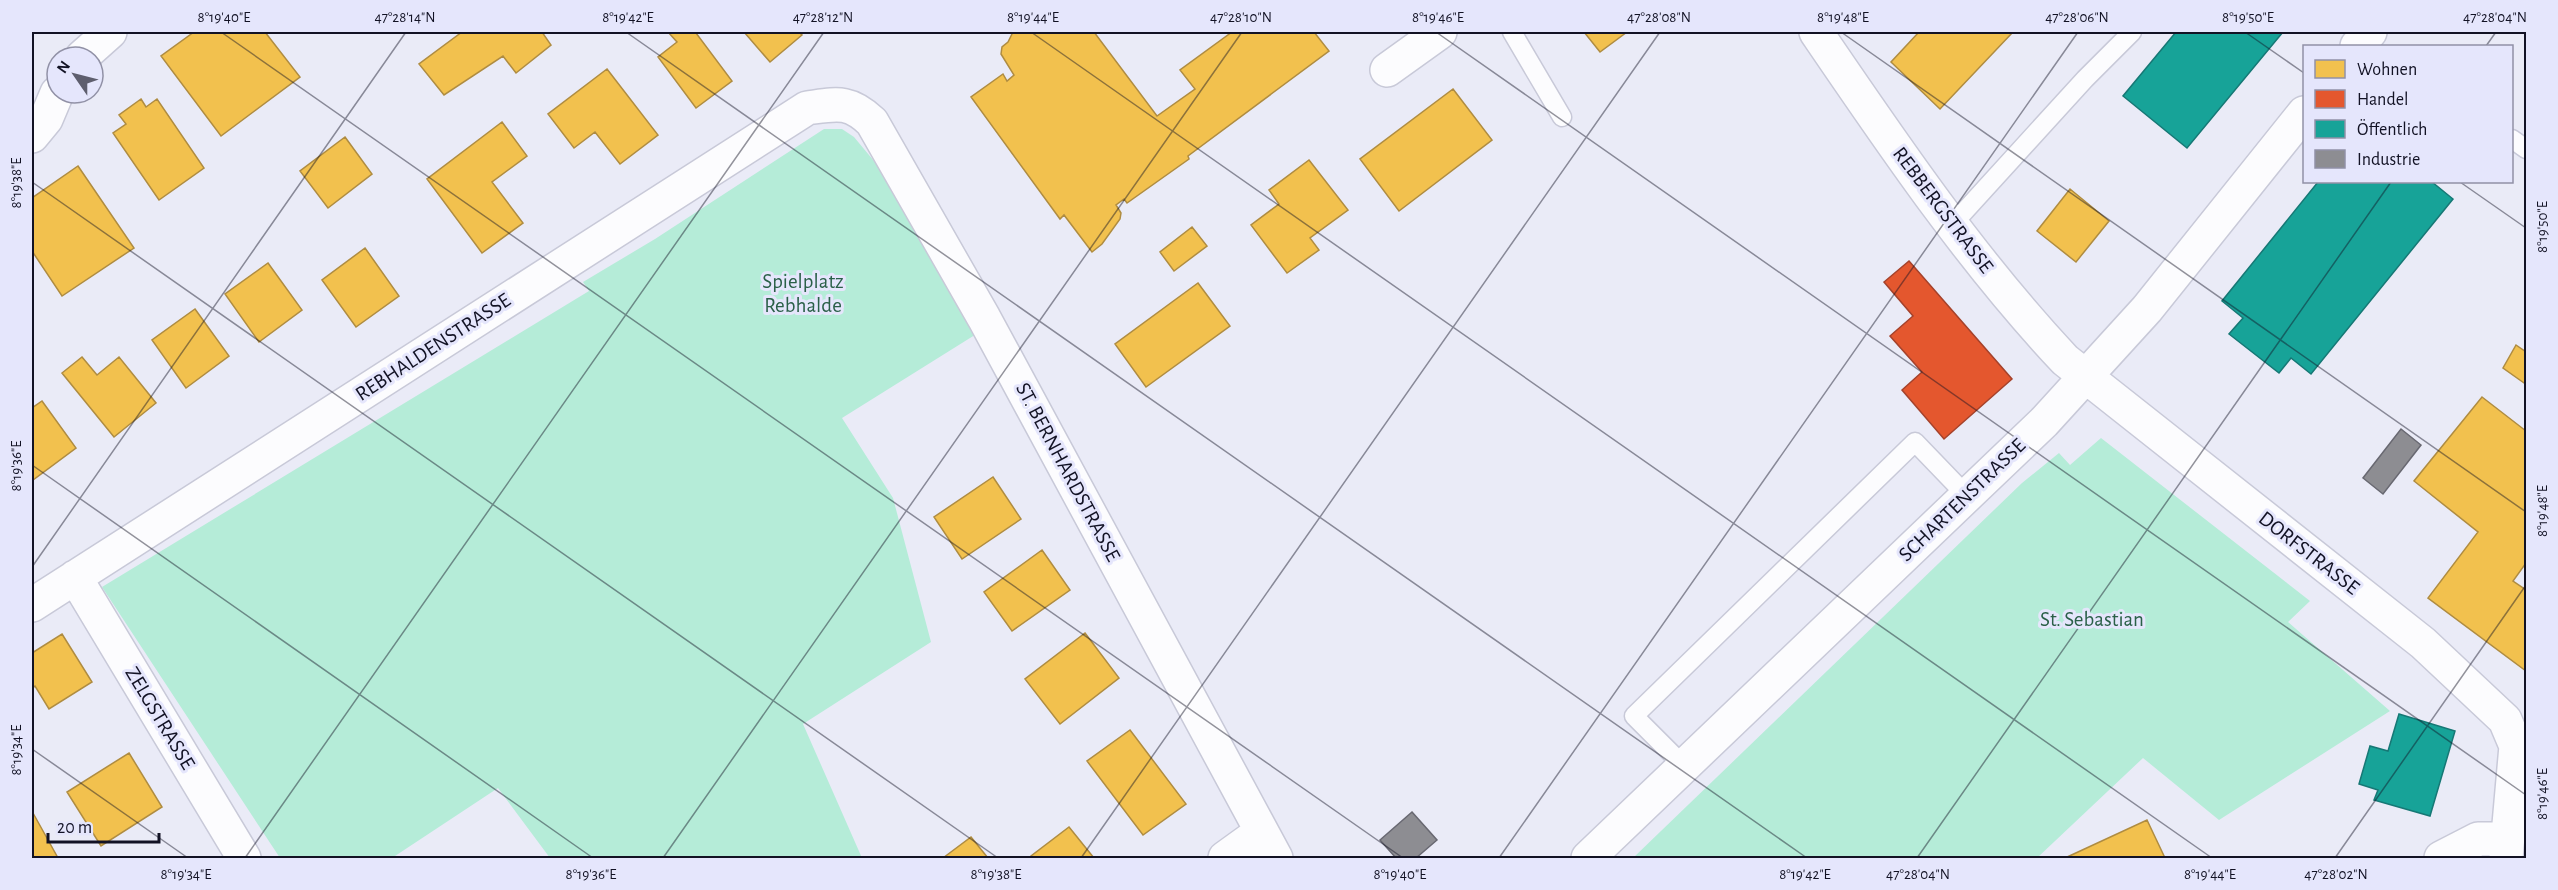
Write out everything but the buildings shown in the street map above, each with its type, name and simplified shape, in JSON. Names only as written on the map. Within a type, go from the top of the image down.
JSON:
[{"type":"street","points":[[95,45],[110,32]]},
{"type":"street","points":[[1387,70],[1440,32]]},
{"type":"street","name":"REBBERGSTRASSE","points":[[1816,32],[1881,128],[1952,225],[2036,328],[2065,360],[2085,376]]},
{"type":"street","name":"REBHALDENSTRASSE","points":[[32,605],[807,108],[841,104]]},
{"type":"street","name":"ST. BERNHARDSTRASSE","points":[[841,104],[859,110],[872,122],[984,318],[1268,845]]},
{"type":"street","points":[[32,136],[46,119],[52,105]]},
{"type":"street","name":"SCHARTENSTRASSE","points":[[1588,858],[2044,422],[2146,309],[2303,113]]},
{"type":"street","name":"DORFSTRASSE","points":[[2085,376],[2423,643],[2505,720],[2521,742],[2506,849]]},
{"type":"street","name":"ZELGSTRASSE","points":[[75,577],[241,857]]},
{"type":"street","points":[[2442,858],[2478,839],[2506,849]]},
{"type":"street","points":[[1225,858],[1268,845]]},
{"type":"lane","points":[[1512,32],[1562,117]]},
{"type":"lane","points":[[1952,225],[2085,79],[2132,32]]},
{"type":"lane","points":[[2513,140],[2526,149]]},
{"type":"lane","points":[[1684,766],[1634,716],[1915,442],[1967,496]]},
{"type":"green space","name":"Spielplatz Rebhalde","points":[[824,129],[842,129],[854,137],[889,179],[978,333],[842,418],[893,498],[931,642],[803,724],[862,858],[550,858],[498,788],[392,858],[280,858],[102,587],[589,291],[583,282],[655,239]]},
{"type":"green space","name":"St. Sebastian","points":[[2101,438],[2310,601],[2288,622],[2390,711],[2219,820],[2143,758],[2037,858],[1633,858],[2022,483],[2059,453],[2070,465]]}]
